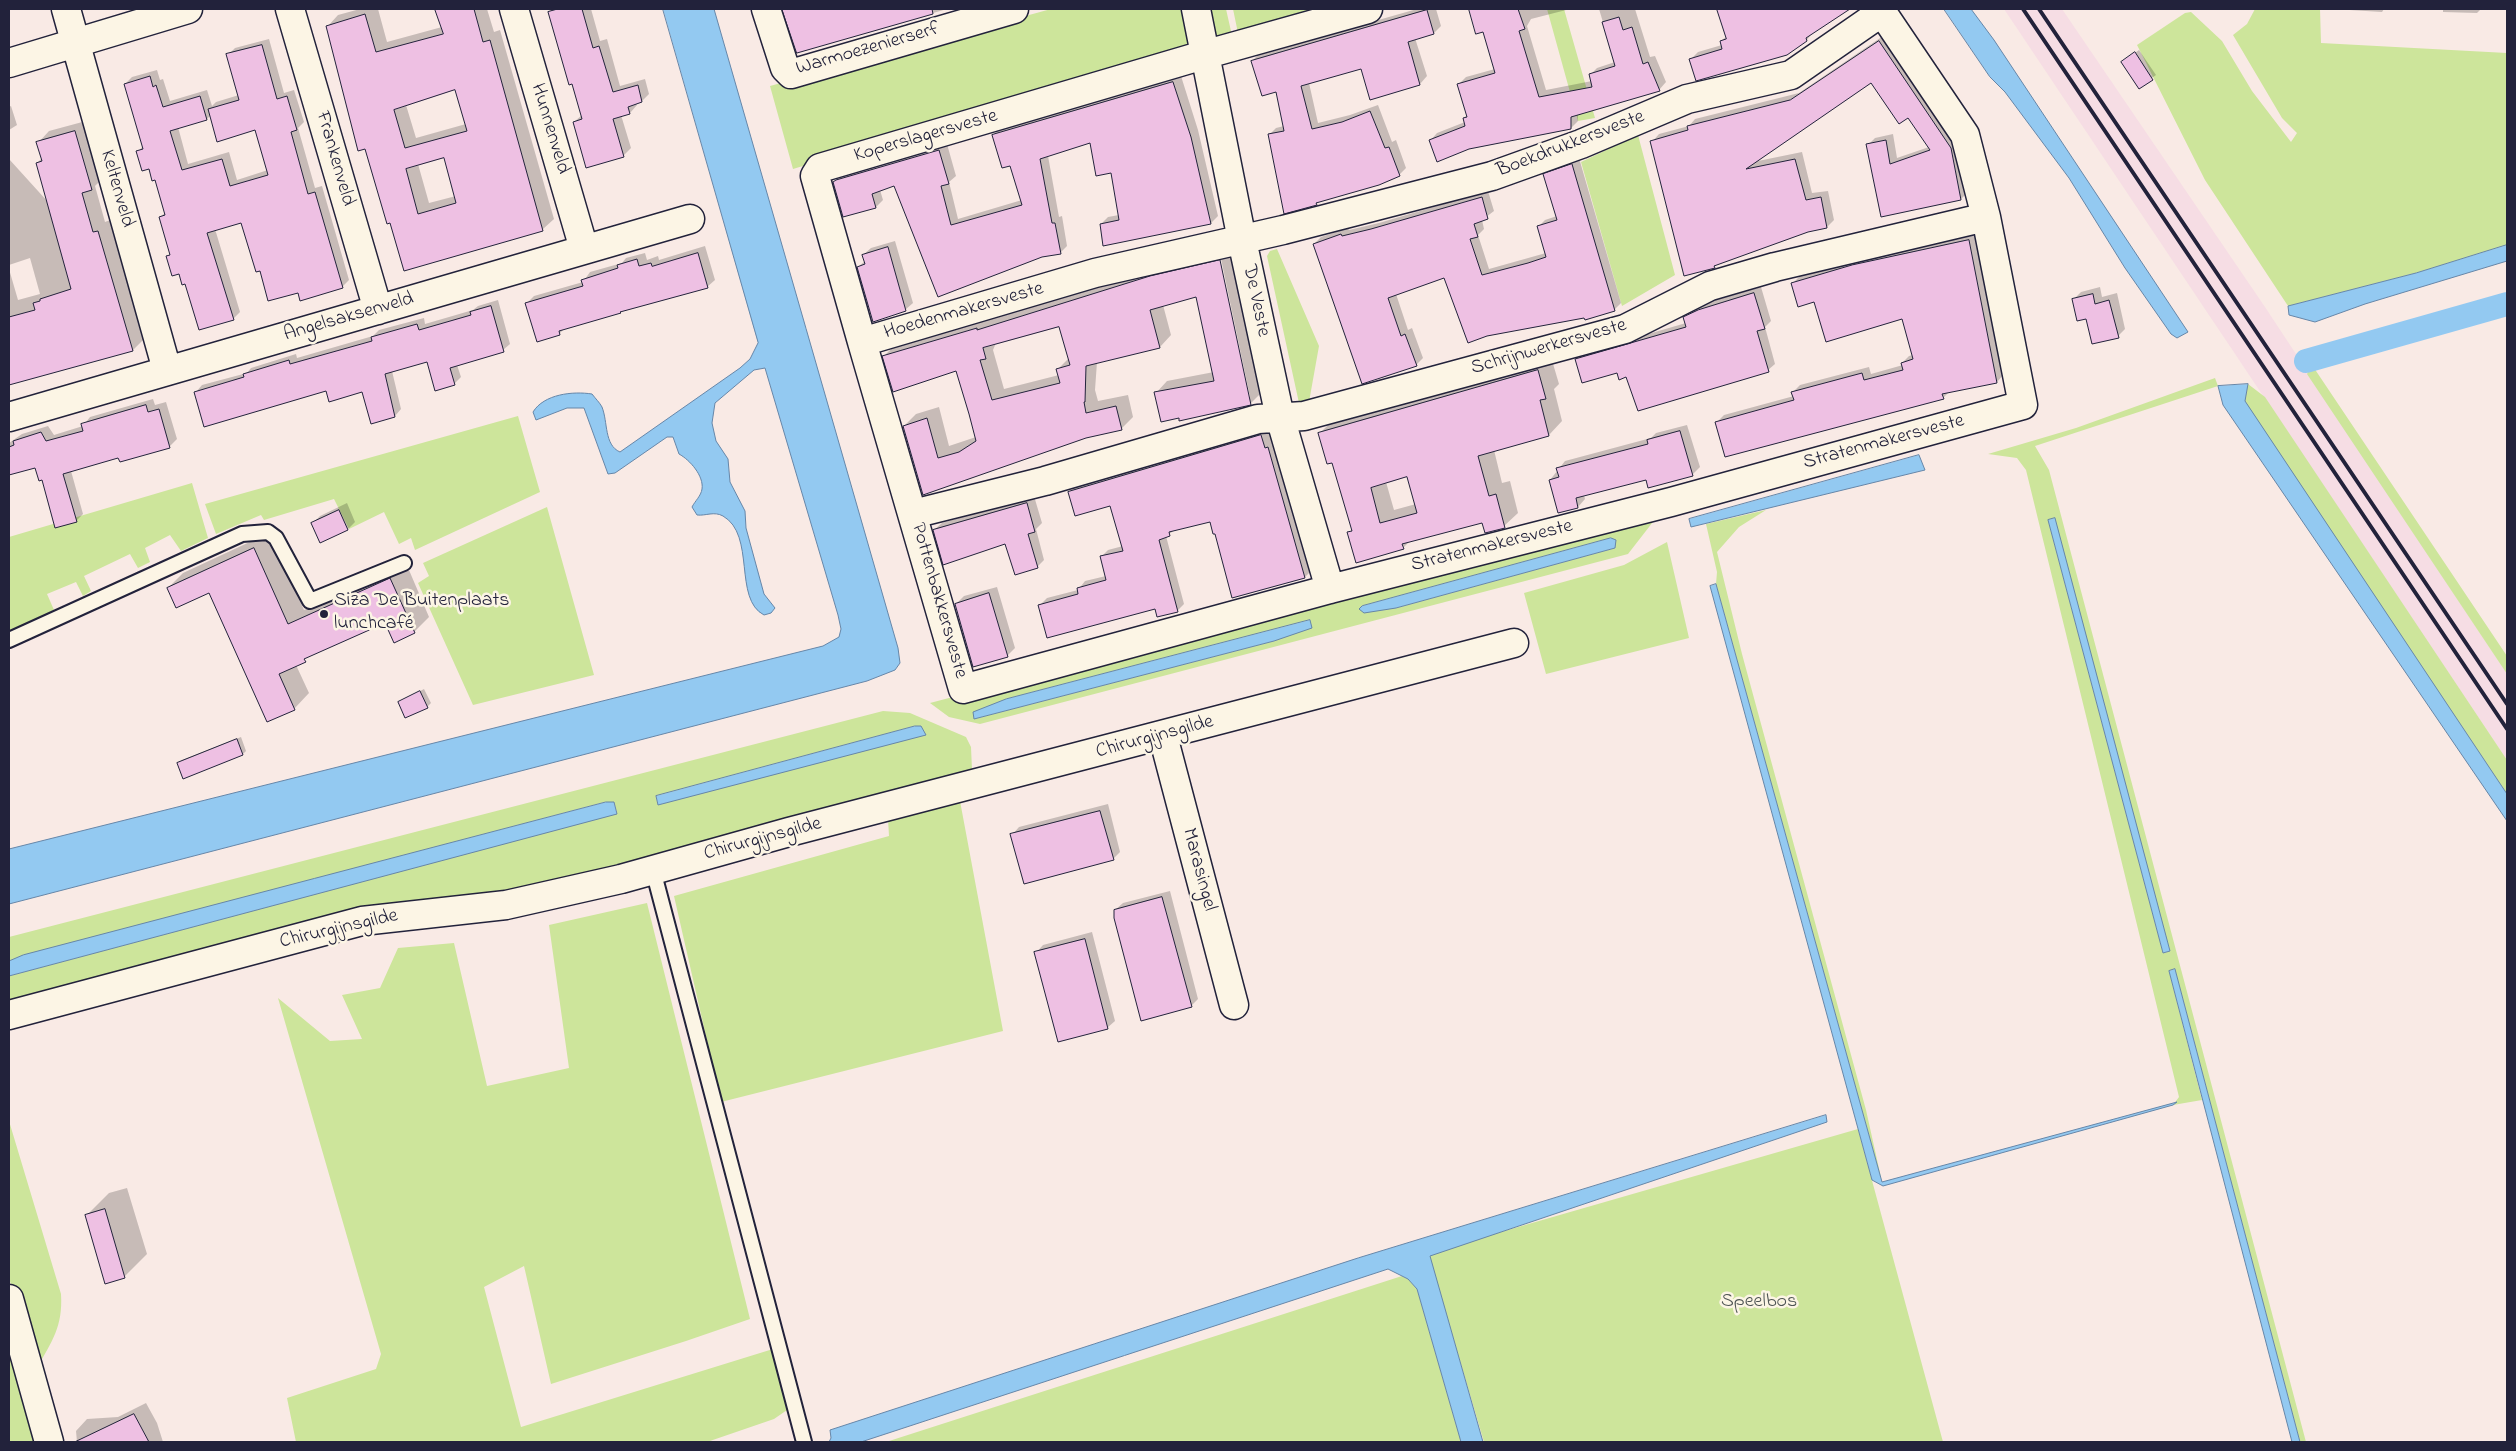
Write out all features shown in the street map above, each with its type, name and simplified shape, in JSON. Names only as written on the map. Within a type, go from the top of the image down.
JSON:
[{"type":"street","name":"Keltenveld","points":[[66,9],[167,370]]},
{"type":"street","points":[[9,63],[188,9]]},
{"type":"street","name":"Frankenveld","points":[[290,9],[378,310]]},
{"type":"street","name":"Hunnenveld","points":[[514,9],[584,249]]},
{"type":"street","name":"Warmoezenierserf","points":[[766,9],[785,68],[791,74],[1014,9]]},
{"type":"street","name":"De Veste","points":[[1196,9],[1207,54],[1242,240],[1280,417],[1330,589]]},
{"type":"street","points":[[1207,54],[1368,9]]},
{"type":"street","name":"Stratenmakersveste","points":[[1330,589],[1671,502],[2023,405],[1986,216],[1966,135],[1881,10]]},
{"type":"street","name":"Boekdrukkersveste","points":[[1242,240],[1492,176],[1572,147],[1687,99],[1791,75],[1881,10]]},
{"type":"street","name":"Koperslagersveste","points":[[862,342],[815,176],[820,168],[962,128],[1207,54]]},
{"type":"street","name":"Schrijnwerkersveste","points":[[1280,417],[1304,416],[1626,329],[1710,286],[1986,216]]},
{"type":"street","name":"Angelsaksenveld","points":[[9,417],[690,219]]},
{"type":"street","name":"Hoedenmakersveste","points":[[913,514],[862,342],[1095,273],[1242,240]]},
{"type":"street","name":"Pottenbakkersveste","points":[[1280,417],[1258,420],[1045,481],[913,514],[963,689],[1330,589]]},
{"type":"street","name":"Chirurgijnsgilde","points":[[9,1015],[362,921],[506,905],[548,897],[789,832],[1514,643]]},
{"type":"street","name":"Marasingel","points":[[1163,736],[1234,1005]]},
{"type":"street","points":[[9,1299],[49,1442]]},
{"type":"lane","points":[[9,640],[242,534],[268,532],[276,538],[310,601],[404,564]]},
{"type":"lane","points":[[653,870],[804,1442]]},
{"type":"shaded area","points":[[2004,9],[2062,9],[2265,307],[2507,674],[2507,760]]},
{"type":"green space","points":[[1051,9],[1182,9],[1193,48],[793,169],[770,86]]},
{"type":"green space","points":[[1204,9],[1226,9],[1233,40],[1219,38],[1212,32]]},
{"type":"green space","points":[[1233,9],[1339,9],[1239,38]]},
{"type":"green space","points":[[1547,9],[1564,9],[1595,118],[1578,121]]},
{"type":"green space","points":[[2255,9],[2320,9],[2321,43],[2507,53],[2507,245],[2416,273],[2288,306],[2205,180],[2137,45],[2185,13],[2191,12],[2222,41],[2252,91],[2291,142],[2297,133],[2282,118],[2233,35],[2247,24]]},
{"type":"green space","points":[[1638,135],[1675,275],[1622,306],[1581,162]]},
{"type":"green space","points":[[1277,249],[1319,346],[1309,402],[1299,403],[1267,256],[1270,251]]},
{"type":"green space","points":[[2312,365],[2507,656],[2507,674],[2307,374]]},
{"type":"green space","points":[[2215,378],[2218,386],[2035,446],[2049,470],[2306,1442],[2300,1442],[2175,969],[2169,971],[2202,1100],[2173,1105],[2179,1097],[2026,470],[2017,458],[1988,454],[2076,428]],"holes":[[[2048,520],[2170,951],[2163,953]]]},
{"type":"green space","points":[[2248,384],[2265,397],[2507,760],[2507,794],[2244,401]]},
{"type":"green space","points":[[518,416],[540,492],[415,550],[411,538],[399,544],[384,512],[349,529],[334,499],[264,520],[261,515],[216,534],[205,504]]},
{"type":"green space","points":[[192,483],[208,538],[181,551],[170,535],[145,548],[150,562],[138,568],[130,554],[84,576],[91,591],[83,596],[76,582],[47,594],[54,610],[9,631],[9,537]]},
{"type":"green space","points":[[547,507],[594,675],[473,705],[418,583],[429,576],[423,563]]},
{"type":"green space","points":[[1766,510],[1739,527],[1717,552],[1742,654],[1866,1110],[1882,1182],[1716,584],[1717,572],[1706,524]]},
{"type":"green space","points":[[1646,514],[1656,518],[1628,554],[980,724],[949,717],[930,703]],"holes":[[[1611,538],[1615,540],[1615,548],[1396,608],[1362,606]],[[1310,620],[1274,641],[974,719],[1006,699]]]},
{"type":"green space","points":[[1667,542],[1689,638],[1546,674],[1524,593],[1624,565]]},
{"type":"green space","points":[[883,711],[910,713],[966,737],[971,747],[972,770],[535,890],[9,1004],[9,976],[617,813],[614,802],[605,802],[9,961],[9,937]],"holes":[[[915,726],[921,726],[658,805],[656,796]]]},
{"type":"green space","points":[[960,801],[1003,1031],[721,1102],[674,896],[889,836],[888,819]]},
{"type":"green space","points":[[647,903],[750,1319],[551,1384],[524,1266],[484,1287],[521,1427],[773,1349],[790,1408],[774,1419],[707,1442],[296,1442],[287,1398],[376,1369],[381,1354],[278,998],[330,1041],[362,1039],[342,995],[380,988],[398,948],[454,943],[487,1086],[569,1068],[549,925]]},
{"type":"green space","points":[[9,1121],[61,1294],[58,1325],[52,1341],[37,1368],[9,1278]]},
{"type":"green space","name":"Speelbos","points":[[1858,1129],[1943,1442],[1484,1442],[1428,1253]]},
{"type":"green space","points":[[1402,1276],[1408,1279],[1417,1289],[1461,1442],[886,1442]]},
{"type":"green space","points":[[9,1350],[34,1442],[9,1442]]},
{"type":"water","points":[[663,9],[714,9],[898,648],[900,663],[895,670],[867,681],[9,904],[9,849],[823,646],[839,637],[841,629],[838,615],[765,368],[754,370],[715,403],[712,423],[716,441],[728,459],[730,482],[745,511],[746,528],[764,594],[775,608],[771,613],[764,615],[755,607],[749,595],[739,537],[733,525],[720,515],[697,515],[692,507],[702,489],[701,479],[692,464],[679,454],[673,437],[667,437],[615,473],[608,474],[584,408],[567,408],[536,420],[533,412],[544,401],[560,395],[592,394],[602,407],[611,444],[620,452],[740,368],[750,359],[758,343]]},
{"type":"water","points":[[1944,9],[1971,9],[1994,40],[2188,332],[2177,338],[2171,334],[2125,268],[2069,178],[2005,92],[1990,77]]},
{"type":"water","points":[[2507,245],[2507,261],[2365,304],[2315,322],[2289,315],[2288,306],[2416,273]]},
{"type":"water","points":[[2248,384],[2245,401],[2507,794],[2507,821],[2223,405],[2218,386]]},
{"type":"water","points":[[1919,455],[1925,470],[1691,527],[1689,519]]},
{"type":"water","points":[[2055,518],[2170,951],[2163,953],[2048,520]]},
{"type":"water","points":[[1611,538],[1616,540],[1615,548],[1396,608],[1364,613],[1359,609],[1362,606]]},
{"type":"water","points":[[1716,584],[1882,1182],[2177,1102],[2173,1105],[1883,1186],[1872,1180],[1710,586]]},
{"type":"water","points":[[1310,620],[1312,628],[1274,641],[974,719],[973,712],[1006,699]]},
{"type":"water","points":[[915,726],[921,726],[926,735],[658,805],[656,796]]},
{"type":"water","points":[[606,802],[614,802],[617,814],[9,976],[9,961],[23,955]]},
{"type":"water","points":[[2175,969],[2300,1442],[2292,1442],[2169,971]]},
{"type":"water","points":[[1826,1115],[1827,1122],[1430,1256],[1483,1442],[1461,1442],[1417,1289],[1408,1279],[1388,1269],[861,1442],[829,1442],[831,1438],[830,1430],[1358,1258]]},
{"type":"building","points":[[435,9],[474,9],[483,42],[490,40],[543,231],[404,271],[390,223],[387,224],[365,149],[358,151],[326,26],[365,14],[376,52],[443,34]],"holes":[[[455,90],[467,131],[405,148],[394,110]],[[444,158],[456,203],[418,214],[406,169]]]},
{"type":"building","points":[[558,9],[582,9],[593,48],[599,46],[613,92],[638,85],[642,102],[628,107],[630,114],[613,119],[624,157],[586,168],[573,122],[582,119],[572,84],[569,85],[548,12]]},
{"type":"building","points":[[782,9],[932,9],[933,14],[797,53]]},
{"type":"building","points":[[1469,9],[1518,9],[1525,29],[1519,31],[1539,97],[1592,87],[1589,74],[1615,66],[1602,22],[1619,17],[1623,30],[1632,27],[1643,64],[1648,62],[1660,91],[1571,117],[1571,129],[1469,149],[1437,162],[1429,140],[1465,126],[1463,118],[1467,117],[1457,84],[1495,73],[1483,32],[1476,34]]},
{"type":"building","points":[[1717,9],[1850,9],[1806,38],[1807,41],[1787,55],[1696,81],[1689,59],[1722,49],[1720,41],[1726,39]]},
{"type":"building","points":[[1427,10],[1434,34],[1408,42],[1420,85],[1370,100],[1361,69],[1301,86],[1312,129],[1342,122],[1370,111],[1385,148],[1389,147],[1400,176],[1379,185],[1284,214],[1268,134],[1284,131],[1276,92],[1262,96],[1251,61]]},
{"type":"building","points":[[1879,41],[1951,148],[1961,200],[1881,217],[1866,144],[1886,140],[1890,164],[1930,150],[1908,118],[1899,124],[1871,83],[1746,169],[1795,159],[1806,200],[1821,197],[1827,228],[1808,232],[1714,266],[1715,268],[1684,276],[1650,141],[1688,130],[1687,126],[1790,100]]},
{"type":"building","points":[[262,45],[277,99],[287,96],[297,130],[291,132],[308,194],[315,192],[343,288],[300,301],[298,293],[268,301],[260,271],[256,272],[241,223],[207,233],[234,320],[199,330],[185,284],[182,285],[179,274],[172,276],[166,256],[170,255],[159,217],[165,215],[155,180],[152,181],[149,169],[142,171],[136,151],[143,149],[124,84],[150,76],[153,87],[156,85],[163,107],[200,96],[207,120],[170,131],[182,170],[222,159],[230,186],[268,175],[255,130],[217,142],[208,109],[239,100],[226,54]]},
{"type":"building","points":[[2135,52],[2153,80],[2139,89],[2121,62]]},
{"type":"building","points":[[1173,82],[1191,137],[1211,224],[1103,246],[1100,224],[1119,220],[1111,173],[1096,176],[1090,143],[1040,159],[1052,223],[1055,223],[1061,254],[1042,257],[938,297],[894,186],[872,194],[876,208],[843,217],[833,182],[939,150],[949,184],[941,186],[951,225],[1022,205],[1010,166],[1002,168],[992,135]]},
{"type":"building","points":[[75,131],[92,190],[82,193],[93,232],[98,231],[133,351],[9,385],[9,317],[35,310],[33,303],[71,289],[36,163],[42,161],[36,142]]},
{"type":"building","points":[[1572,164],[1615,311],[1585,320],[1584,318],[1487,336],[1468,343],[1444,278],[1388,298],[1401,336],[1405,334],[1417,366],[1362,384],[1313,244],[1341,234],[1342,236],[1371,229],[1482,197],[1488,219],[1474,224],[1478,237],[1470,239],[1482,275],[1528,263],[1546,257],[1537,226],[1557,220],[1543,174]]},
{"type":"building","points":[[1969,240],[1997,383],[1942,394],[1944,399],[1725,457],[1715,422],[1794,400],[1791,392],[1862,373],[1864,380],[1903,370],[1901,363],[1913,359],[1902,319],[1826,342],[1814,302],[1798,307],[1791,283],[1852,265]]},
{"type":"building","points":[[888,247],[906,311],[873,322],[857,267],[865,264],[862,255]]},
{"type":"building","points":[[698,253],[708,288],[559,331],[560,335],[537,342],[525,303],[583,286],[581,280],[618,268],[617,265],[637,259],[639,266],[651,263],[652,266]]},
{"type":"building","points":[[1220,260],[1251,405],[1179,421],[1179,418],[1161,422],[1154,392],[1214,381],[1196,297],[1150,310],[1160,348],[1086,366],[1084,402],[1086,413],[1116,406],[1122,430],[1086,438],[923,495],[903,426],[927,418],[938,458],[959,452],[976,441],[969,414],[956,371],[893,392],[882,356],[977,328],[977,330],[1150,276]],"holes":[[[1059,327],[1070,365],[1056,369],[1060,383],[992,400],[980,360],[986,359],[983,348]]]},
{"type":"building","points":[[1754,293],[1765,329],[1757,331],[1769,372],[1638,411],[1626,377],[1619,380],[1617,373],[1582,383],[1575,359],[1686,327],[1683,317],[1698,310]]},
{"type":"building","points":[[2093,294],[2095,304],[2109,300],[2119,338],[2092,344],[2086,319],[2077,321],[2072,299]]},
{"type":"building","points":[[491,306],[504,352],[450,368],[455,385],[435,391],[427,362],[385,374],[395,417],[371,424],[362,392],[329,402],[326,391],[204,427],[194,392],[244,377],[243,374],[289,360],[290,364],[372,341],[371,337],[417,324],[419,330],[471,315],[470,312]]},
{"type":"building","points":[[1538,370],[1546,399],[1540,400],[1549,436],[1478,456],[1489,496],[1496,494],[1505,528],[1485,533],[1482,523],[1402,544],[1404,549],[1356,563],[1347,532],[1352,531],[1332,463],[1327,464],[1318,433]],"holes":[[[1407,477],[1417,513],[1380,523],[1371,488]]]},
{"type":"building","points":[[146,405],[148,412],[159,409],[170,448],[120,462],[118,458],[63,474],[77,522],[55,528],[42,480],[39,481],[35,468],[9,475],[9,447],[14,445],[13,441],[41,432],[46,441],[83,431],[81,424]]},
{"type":"building","points":[[1680,431],[1693,476],[1648,488],[1646,480],[1576,498],[1578,508],[1558,513],[1549,480],[1559,477],[1556,468],[1648,444],[1647,440]]},
{"type":"building","points":[[1261,435],[1265,448],[1268,447],[1305,578],[1232,598],[1210,522],[1169,532],[1170,536],[1159,540],[1178,612],[1157,617],[1155,609],[1047,638],[1038,605],[1078,594],[1077,588],[1106,580],[1100,556],[1123,551],[1110,506],[1075,516],[1068,492]]},
{"type":"building","points":[[1027,503],[1035,532],[1028,534],[1038,568],[1015,575],[1005,544],[943,565],[933,530]]},
{"type":"building","points":[[339,510],[348,530],[320,543],[311,523]]},
{"type":"building","points":[[254,548],[288,624],[390,578],[415,633],[394,643],[385,623],[304,659],[306,662],[279,674],[295,710],[267,722],[209,593],[176,608],[167,588]]},
{"type":"building","points":[[989,593],[1008,657],[973,667],[955,604]]},
{"type":"building","points":[[420,691],[428,708],[405,718],[398,702]]},
{"type":"building","points":[[237,739],[243,755],[183,779],[177,763]]},
{"type":"building","points":[[1100,811],[1114,860],[1024,884],[1010,834]]},
{"type":"building","points":[[1162,897],[1192,1007],[1141,1021],[1114,918],[1114,910]]},
{"type":"building","points":[[1085,939],[1108,1029],[1058,1042],[1034,952]]},
{"type":"building","points":[[105,1209],[125,1278],[105,1284],[85,1215]]},
{"type":"building","points":[[134,1414],[149,1442],[75,1442]]},
{"type":"waterway","points":[[2306,361],[2507,304]]},
{"type":"railway","points":[[2023,9],[2507,729]]},
{"type":"railway","points":[[2039,9],[2507,704]]},
{"type":"place","name":"Siza De Buitenplaats lunchcafé","points":[[324,614]]}]
